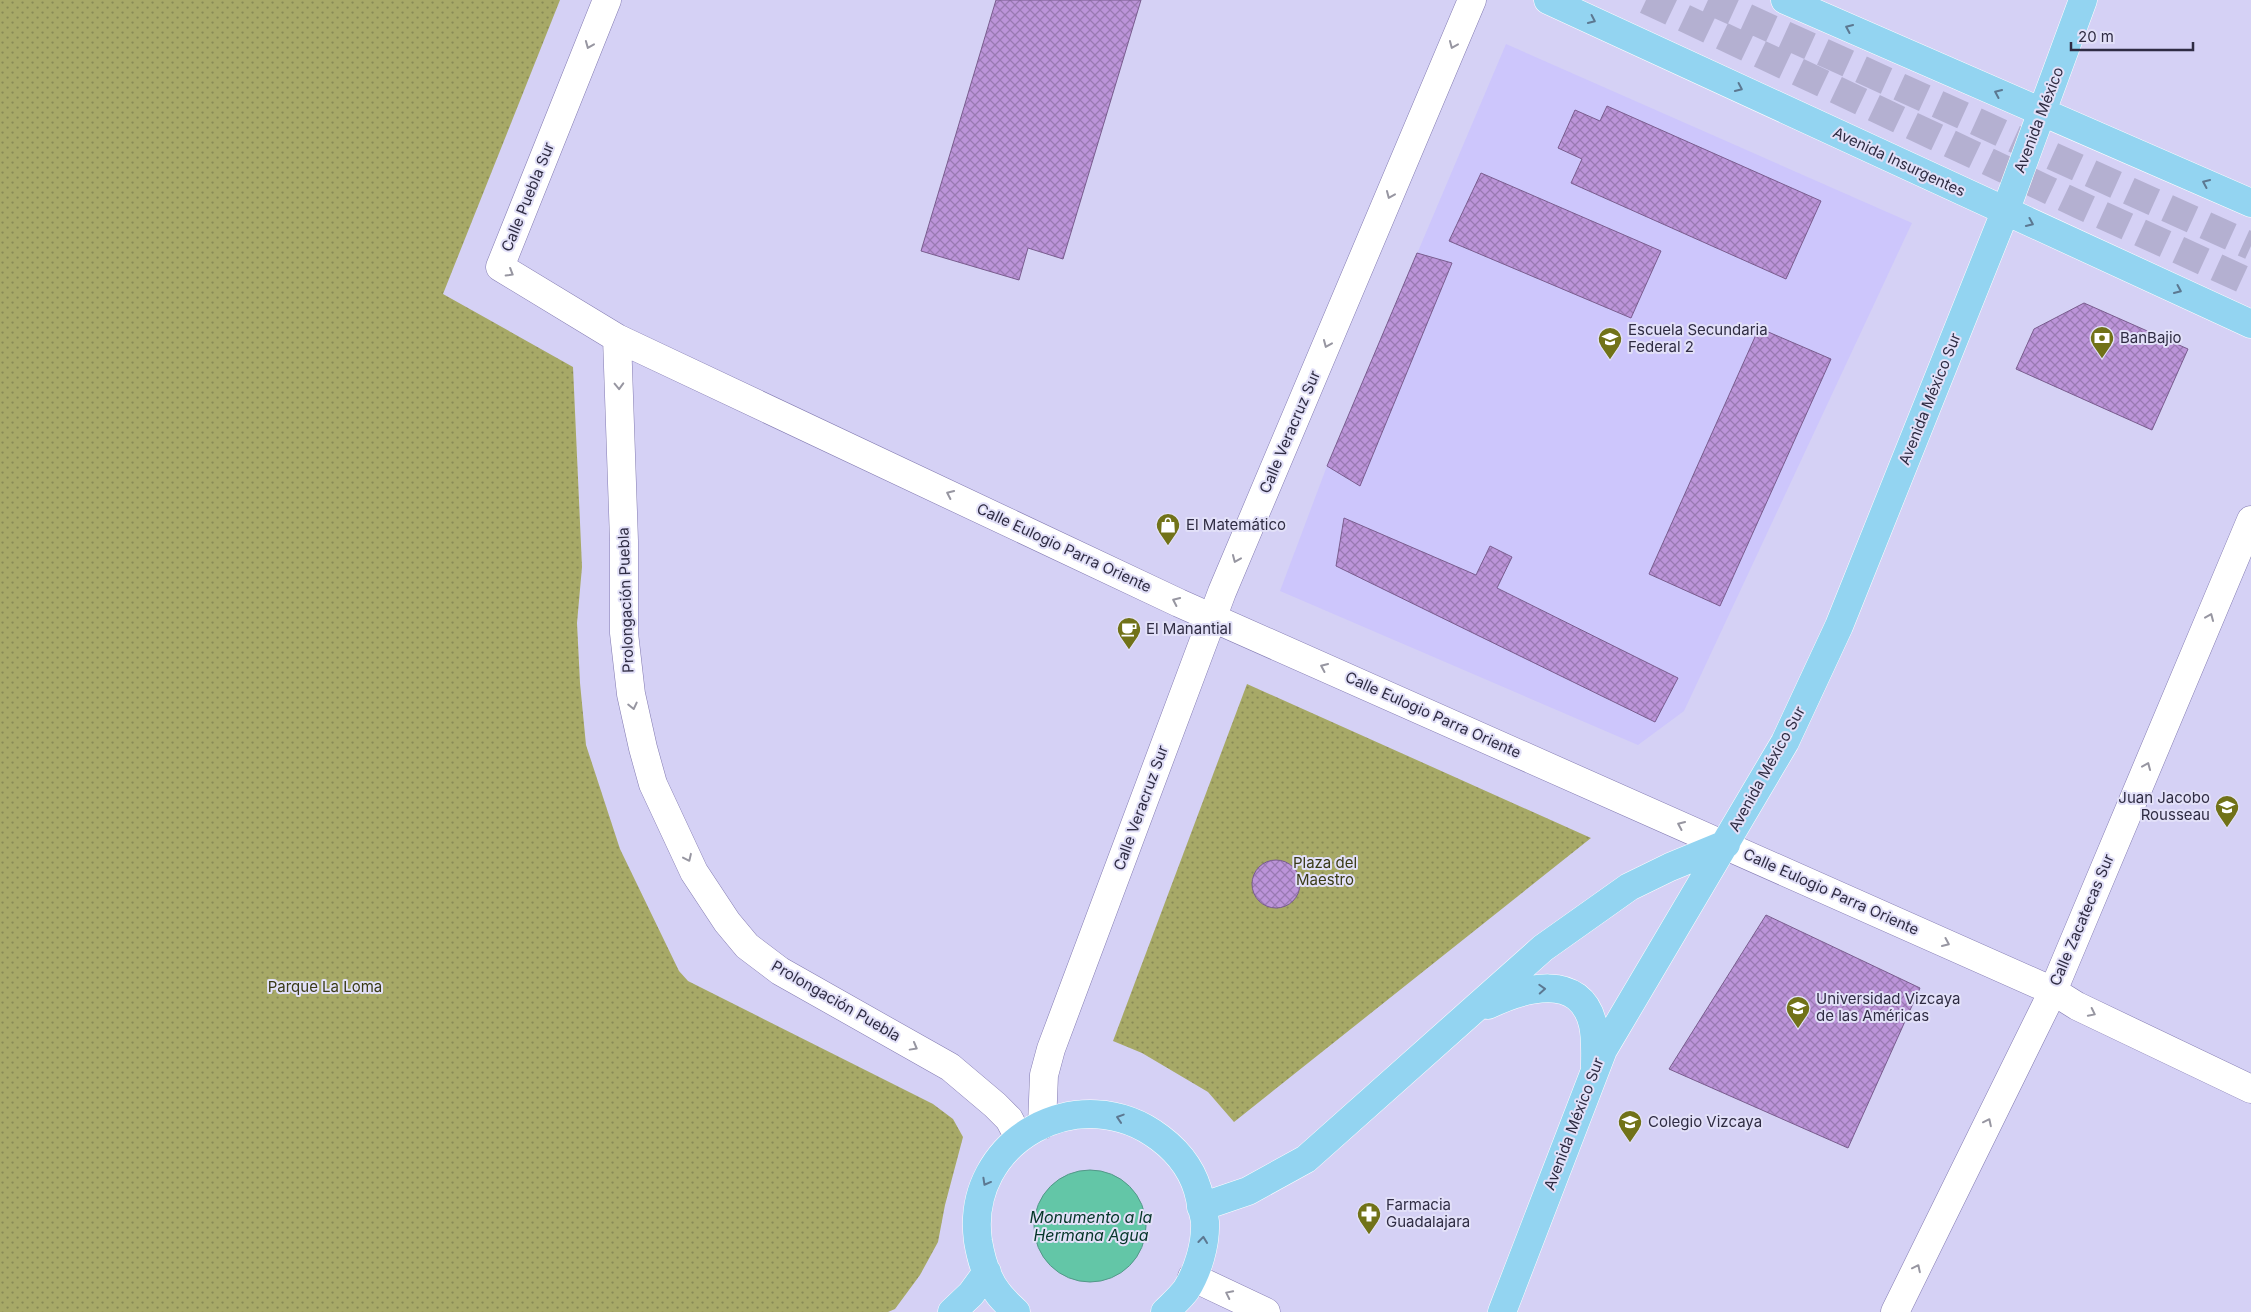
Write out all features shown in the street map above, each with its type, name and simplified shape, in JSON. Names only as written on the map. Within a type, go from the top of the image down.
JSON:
[{"type":"main road","name":"Avenida Insurgentes","points":[[1548,0],[2004,212],[2251,324]]},
{"type":"main road","points":[[1785,0],[2251,202]]},
{"type":"main road","name":"Avenida México","points":[[2004,212],[2043,113],[2083,0]]},
{"type":"main road","name":"Avenida México Sur","points":[[1502,1312],[1603,1050],[1785,742],[1840,626],[2004,212]]},
{"type":"main road","points":[[1202,1207],[1248,1191],[1306,1159],[1543,948],[1629,887],[1670,867],[1726,844]]},
{"type":"main road","points":[[1464,1017],[1509,995],[1540,988],[1561,989],[1575,996],[1586,1008],[1593,1026],[1595,1067]]},
{"type":"main road","points":[[1015,1312],[997,1293],[981,1261],[976,1225],[982,1189],[1001,1154],[1031,1132],[1068,1115],[1107,1113],[1144,1126],[1176,1150],[1196,1183],[1205,1221],[1201,1257],[1186,1290],[1165,1312]]},
{"type":"main road","points":[[952,1312],[971,1294],[986,1272]]},
{"type":"street","name":"Calle Puebla Sur","points":[[607,0],[500,267],[617,338]]},
{"type":"street","name":"Calle Veracruz Sur","points":[[1031,1132],[1051,1049],[1212,617],[1472,0]]},
{"type":"street","name":"Calle Eulogio Parra Oriente","points":[[617,338],[1212,617],[2053,991],[2077,1006],[2251,1090]]},
{"type":"street","name":"Prolongación Puebla","points":[[617,338],[624,541],[624,633],[630,694],[642,748],[653,784],[694,872],[727,922],[748,946],[780,972],[950,1067],[995,1104],[1009,1119],[1031,1132]]},
{"type":"street","name":"Calle Zacatecas Sur","points":[[1895,1312],[2053,991],[2251,520]]},
{"type":"street","points":[[1192,1277],[1266,1312]]},
{"type":"shaded area","name":"Escuela Secundaria Federal 2","points":[[1506,44],[1912,223],[1684,711],[1638,745],[1280,591],[1327,466]]},
{"type":"green space","name":"Parque La Loma","points":[[0,0],[560,0],[443,294],[573,367],[582,567],[577,623],[586,745],[620,849],[679,971],[688,981],[933,1104],[953,1119],[963,1137],[945,1205],[938,1242],[920,1275],[895,1309],[888,1312],[0,1312]]},
{"type":"green space","name":"Plaza del Maestro","points":[[1247,684],[1591,838],[1234,1122],[1208,1092],[1142,1053],[1113,1041]]},
{"type":"water","name":"Monumento a la Hermana Agua","points":[[1090,1170],[1101,1171],[1111,1175],[1129,1187],[1141,1205],[1145,1215],[1145,1237],[1141,1247],[1129,1265],[1111,1277],[1101,1281],[1090,1282],[1079,1281],[1069,1277],[1051,1265],[1039,1247],[1035,1237],[1034,1226],[1035,1215],[1039,1205],[1051,1187],[1069,1175],[1079,1171]]},
{"type":"building","points":[[996,0],[1141,0],[1063,259],[1028,248],[1019,280],[921,251]]},
{"type":"building","points":[[1607,106],[1821,201],[1786,279],[1571,183],[1582,159],[1558,148],[1575,110],[1600,121]]},
{"type":"building","points":[[1481,173],[1661,251],[1631,318],[1449,241]]},
{"type":"building","points":[[1417,253],[1452,263],[1360,486],[1327,466]]},
{"type":"building","name":"BanBajio","points":[[2084,303],[2188,349],[2152,430],[2016,369],[2034,329]]},
{"type":"building","points":[[1759,328],[1831,359],[1720,606],[1649,574]]},
{"type":"building","points":[[1344,518],[1476,575],[1490,546],[1512,557],[1497,588],[1678,678],[1655,722],[1336,566]]},
{"type":"building","points":[[1271,860],[1281,860],[1290,864],[1296,870],[1299,875],[1299,893],[1290,904],[1281,908],[1271,908],[1262,904],[1256,898],[1252,889],[1252,879],[1256,870],[1262,864]]},
{"type":"building","name":"Universidad Vizcaya de las Américas","points":[[1766,915],[1920,988],[1848,1148],[1669,1069]]},
{"type":"tunnel","points":[[1646,0],[2080,205],[2251,283]]},
{"type":"tunnel","points":[[1708,0],[2251,246]]},
{"type":"place","name":"BanBajio","points":[[2102,359]]},
{"type":"place","name":"Escuela Secundaria Federal 2","points":[[1610,360]]},
{"type":"place","name":"El Matemático","points":[[1168,546]]},
{"type":"place","name":"El Manantial","points":[[1129,650]]},
{"type":"place","name":"Juan Jacobo Rousseau","points":[[2227,828]]},
{"type":"place","name":"Universidad Vizcaya de las Américas","points":[[1798,1029]]},
{"type":"place","name":"Colegio Vizcaya","points":[[1630,1143]]},
{"type":"place","name":"Farmacia Guadalajara","points":[[1369,1235]]}]
